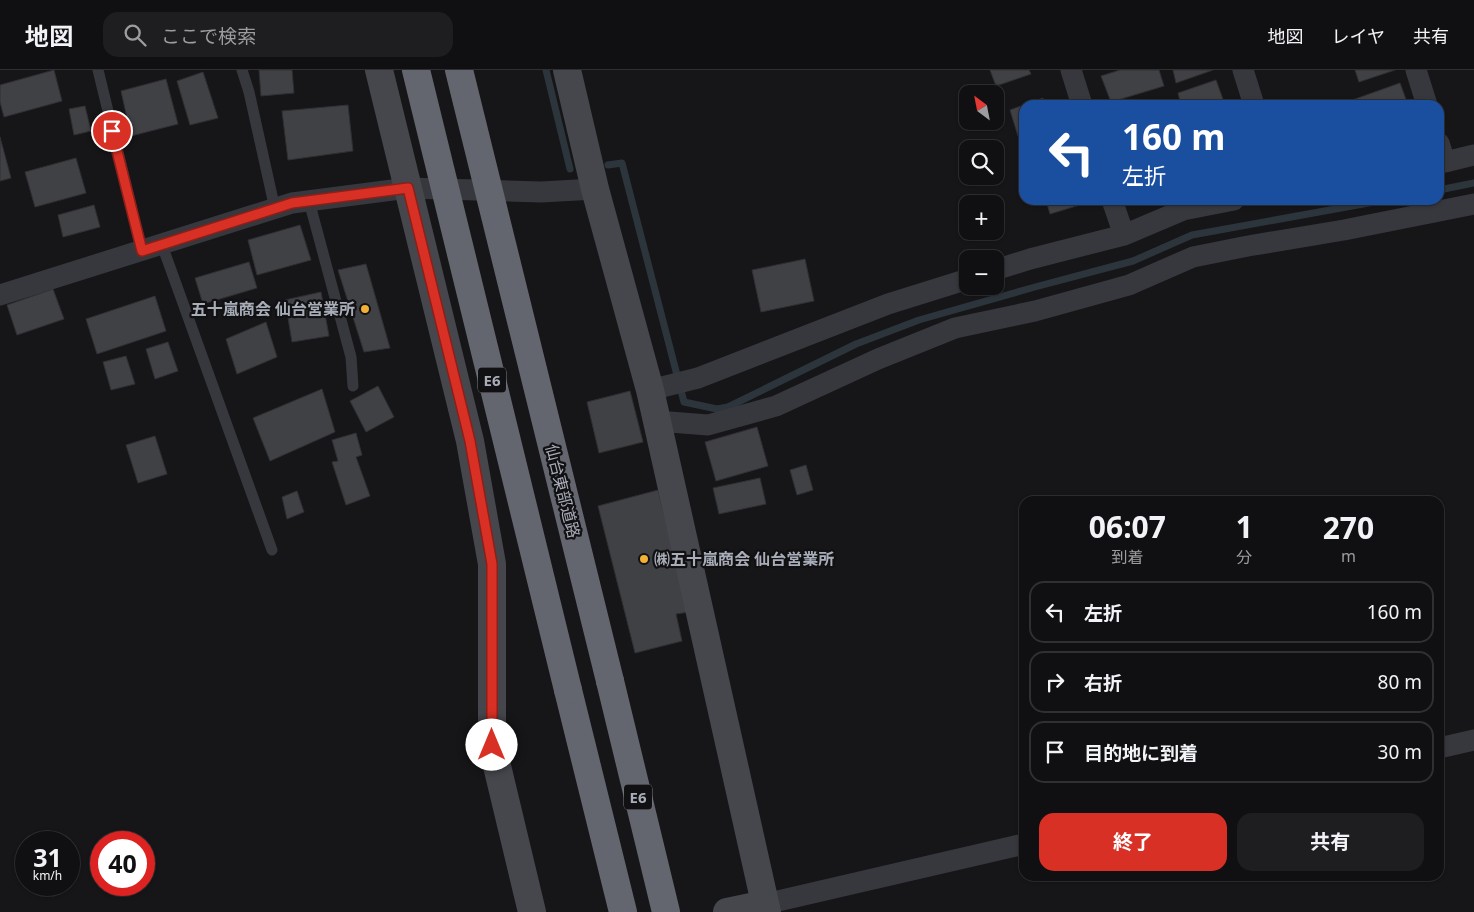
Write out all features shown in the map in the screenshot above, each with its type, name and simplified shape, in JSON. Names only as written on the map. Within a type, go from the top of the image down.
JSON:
[{"type":"highway","name":"E6","points":[[416,70],[623,912]]},
{"type":"highway","name":"仙台東部道路","points":[[459,70],[666,912]]},
{"type":"street","points":[[379,70],[470,441],[492,564],[492,745],[532,912]]},
{"type":"street","points":[[567,70],[595,189],[654,388],[657,421],[766,908]]},
{"type":"street","points":[[1071,70],[1080,100]]},
{"type":"street","points":[[1244,70],[1253,100]]},
{"type":"street","points":[[1416,70],[1425,100]]},
{"type":"street","points":[[1444,156],[1474,156]]},
{"type":"street","points":[[0,295],[292,203],[408,188],[541,192],[595,189]]},
{"type":"street","points":[[657,421],[708,425],[776,406],[878,359],[955,328],[1035,311],[1129,285],[1193,257],[1474,204]]},
{"type":"street","points":[[1114,205],[1124,235]]},
{"type":"street","points":[[1004,267],[1124,235],[1183,210],[1208,205]]},
{"type":"street","points":[[654,388],[698,378],[888,304],[959,282]]},
{"type":"street","points":[[1444,747],[1474,740]]},
{"type":"street","points":[[727,912],[766,908],[1019,845]]},
{"type":"lane","points":[[98,70],[142,251]]},
{"type":"lane","points":[[242,70],[249,92],[275,208]]},
{"type":"lane","points":[[309,201],[350,357],[354,386]]},
{"type":"lane","points":[[162,245],[272,550]]},
{"type":"building","points":[[54,70],[62,101],[4,117],[0,102],[0,85]]},
{"type":"building","points":[[259,70],[292,70],[294,93],[261,96]]},
{"type":"building","points":[[990,70],[1029,70],[1031,74],[999,85],[996,85]]},
{"type":"building","points":[[1120,70],[1159,70],[1164,86],[1118,100],[1110,100],[1101,76]]},
{"type":"building","points":[[1173,70],[1213,70],[1176,83]]},
{"type":"building","points":[[1355,70],[1395,70],[1359,82]]},
{"type":"building","points":[[203,72],[218,118],[190,125],[177,81]]},
{"type":"building","points":[[166,79],[178,124],[131,136],[121,91]]},
{"type":"building","points":[[1216,80],[1223,100],[1180,100],[1178,93]]},
{"type":"building","points":[[1400,83],[1406,100],[1352,100]]},
{"type":"building","points":[[348,105],[353,151],[288,160],[282,111]]},
{"type":"building","points":[[85,106],[91,131],[74,135],[69,109]]},
{"type":"building","points":[[1019,107],[1019,136],[1018,136],[1010,110]]},
{"type":"building","points":[[0,137],[11,178],[0,181]]},
{"type":"building","points":[[76,158],[86,193],[35,207],[25,172]]},
{"type":"building","points":[[94,205],[100,227],[63,237],[58,215]]},
{"type":"building","points":[[1047,205],[1080,205],[1050,214]]},
{"type":"building","points":[[300,225],[311,260],[257,275],[248,240]]},
{"type":"building","points":[[805,259],[814,301],[761,312],[752,270]]},
{"type":"building","points":[[249,262],[257,288],[203,304],[195,278]]},
{"type":"building","name":"五十嵐商会 仙台営業所","points":[[366,264],[390,348],[364,352],[338,270]]},
{"type":"building","points":[[53,289],[64,319],[17,335],[7,305]]},
{"type":"building","points":[[321,292],[329,336],[292,342],[285,300]]},
{"type":"building","points":[[155,296],[166,331],[97,354],[86,319]]},
{"type":"building","points":[[266,322],[277,357],[237,374],[226,339]]},
{"type":"building","points":[[168,342],[178,371],[155,379],[146,349]]},
{"type":"building","points":[[126,356],[135,384],[111,390],[103,362]]},
{"type":"building","points":[[378,386],[394,417],[366,432],[350,401]]},
{"type":"building","points":[[322,389],[335,432],[270,461],[253,418]]},
{"type":"building","points":[[630,391],[643,442],[599,453],[587,402]]},
{"type":"building","points":[[757,427],[768,466],[716,481],[705,442]]},
{"type":"building","points":[[356,433],[362,455],[356,457],[370,496],[346,505],[332,462],[338,461],[332,440]]},
{"type":"building","points":[[155,436],[167,474],[138,483],[126,445]]},
{"type":"building","points":[[806,465],[813,490],[797,495],[790,470]]},
{"type":"building","points":[[760,478],[766,504],[719,514],[713,488]]},
{"type":"building","name":"㈱五十嵐商会 仙台営業所","points":[[658,490],[689,612],[676,614],[682,641],[635,653],[598,506]]},
{"type":"building","points":[[297,491],[304,512],[287,519],[282,497]]},
{"type":"waterway","points":[[546,70],[570,169]]},
{"type":"waterway","points":[[608,165],[622,163],[684,402],[717,409],[728,407],[856,344],[919,320],[1133,261],[1192,235],[1357,205]]},
{"type":"waterway","points":[[1444,189],[1474,183]]},
{"type":"place","name":"五十嵐商会 仙台営業所","points":[[365,309]]},
{"type":"place","name":"㈱五十嵐商会 仙台営業所","points":[[644,559]]},
{"type":"route","points":[[112,131],[142,251],[292,203],[408,188],[470,441],[492,564],[492,745]]}]
